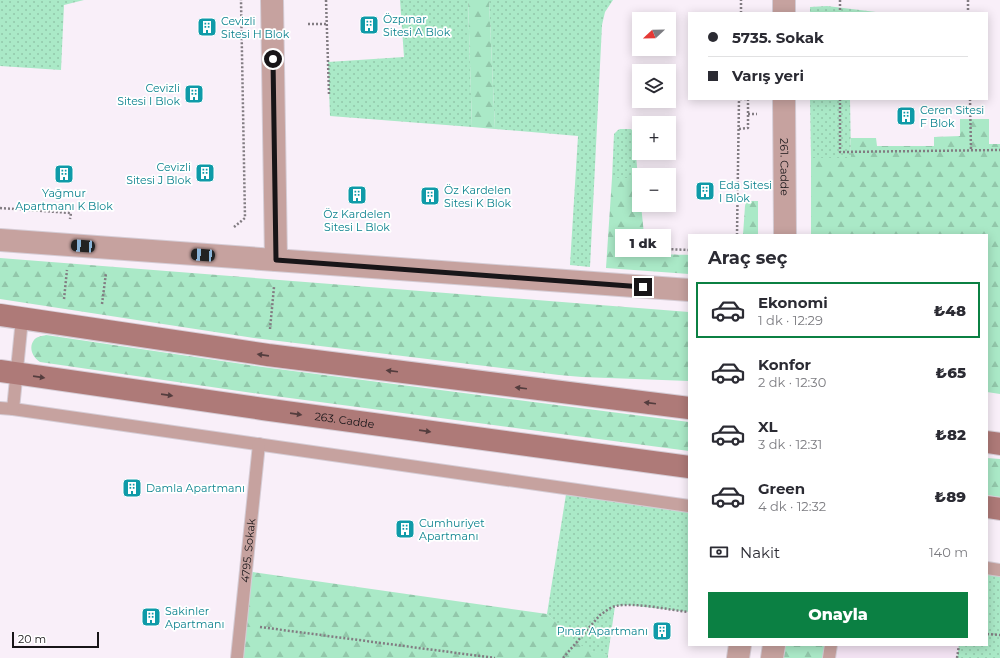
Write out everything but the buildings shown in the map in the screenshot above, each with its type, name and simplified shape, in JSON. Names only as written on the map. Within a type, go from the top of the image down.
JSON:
[{"type":"main road","points":[[0,315],[268,355],[688,408]]},
{"type":"main road","name":"263. Cadde","points":[[8,372],[688,467]]},
{"type":"main road","points":[[988,442],[1000,444]]},
{"type":"main road","points":[[988,507],[1000,509]]},
{"type":"street","points":[[272,0],[276,260]]},
{"type":"street","points":[[784,0],[784,12]]},
{"type":"street","name":"261. Cadde","points":[[784,100],[785,234]]},
{"type":"street","points":[[0,240],[688,290]]},
{"type":"street","points":[[738,658],[740,646]]},
{"type":"street","points":[[772,658],[774,646]]},
{"type":"lane","points":[[13,409],[8,372],[22,319]]},
{"type":"lane","points":[[0,408],[688,506]]},
{"type":"lane","name":"4795. Sokak","points":[[237,658],[259,444]]},
{"type":"lane","points":[[988,568],[1000,570]]},
{"type":"lane","points":[[829,658],[831,646]]},
{"type":"path","points":[[234,227],[245,218],[241,0]]},
{"type":"path","points":[[326,0],[329,94]]},
{"type":"path","points":[[741,0],[741,12]]},
{"type":"path","points":[[840,0],[840,12]]},
{"type":"path","points":[[968,0],[968,12]]},
{"type":"path","points":[[308,24],[326,24]]},
{"type":"path","points":[[737,234],[740,100]]},
{"type":"path","points":[[739,129],[748,128],[748,100]]},
{"type":"path","points":[[840,100],[840,152],[1000,150]]},
{"type":"path","points":[[970,100],[971,150]]},
{"type":"path","points":[[748,114],[757,114]]},
{"type":"path","points":[[0,208],[71,213],[70,220]]},
{"type":"path","points":[[652,245],[666,249],[688,250]]},
{"type":"path","points":[[61,324],[70,246]]},
{"type":"path","points":[[102,308],[108,248]]},
{"type":"path","points":[[563,658],[600,616],[615,606],[628,605],[688,612]]},
{"type":"path","points":[[240,624],[495,658]]},
{"type":"path","points":[[988,634],[1000,635]]},
{"type":"path","points":[[957,658],[959,646]]},
{"type":"shaded area","points":[[831,646],[959,646],[957,658],[829,658]]},
{"type":"green space","points":[[0,0],[84,0],[64,5],[61,70],[0,66]]},
{"type":"green space","points":[[400,0],[468,0],[472,127],[330,116],[328,62],[404,57]]},
{"type":"green space","points":[[468,0],[489,0],[495,129],[472,127]]},
{"type":"green space","points":[[489,0],[613,0],[605,12],[602,25],[590,267],[570,265],[578,136],[495,129]]},
{"type":"green space","points":[[827,6],[876,12],[810,12],[810,7]]},
{"type":"green space","points":[[810,100],[850,100],[851,158],[811,158]]},
{"type":"green space","points":[[960,119],[989,119],[989,144],[1000,144],[1000,394],[988,392],[988,234],[811,234],[811,158],[851,158],[851,138],[876,138],[877,146],[934,146],[934,137],[960,136]]},
{"type":"green space","points":[[631,129],[632,130],[632,160],[636,160],[637,168],[632,168],[632,178],[612,178],[614,134],[618,130]]},
{"type":"green space","points":[[612,178],[632,178],[632,212],[642,212],[645,244],[648,248],[659,253],[688,255],[688,274],[606,268]]},
{"type":"green space","points":[[758,201],[758,234],[743,234],[746,202]]},
{"type":"green space","points":[[0,258],[688,312],[688,381],[559,375],[254,338],[0,299]]},
{"type":"green space","points":[[46,335],[270,368],[688,422],[688,451],[267,395],[40,362],[35,358],[31,349],[32,343],[39,337]]},
{"type":"green space","points":[[988,458],[1000,459],[1000,497],[988,495]]},
{"type":"green space","points":[[567,488],[688,506],[688,612],[628,605],[615,606],[608,655],[592,652],[584,648],[572,639],[547,614]]},
{"type":"green space","points":[[988,568],[1000,570],[1000,658],[957,658],[959,646],[988,646]]},
{"type":"green space","points":[[246,571],[547,614],[577,643],[591,651],[608,655],[608,658],[237,658]]},
{"type":"green space","points":[[774,646],[831,646],[829,658],[772,658]]},
{"type":"place","name":"Özpınar Sitesi A Blok","points":[[369,25]]},
{"type":"place","name":"Cevizli Sitesi H Blok","points":[[207,27]]},
{"type":"place","name":"Cevizli Sitesi I Blok","points":[[194,94]]},
{"type":"place","name":"Ceren Sitesi F Blok","points":[[906,116]]},
{"type":"place","name":"Cevizli Sitesi J Blok","points":[[205,173]]},
{"type":"place","name":"Yağmur Apartmanı K Blok","points":[[64,174]]},
{"type":"place","name":"Eda Sitesi I Blok","points":[[705,191]]},
{"type":"place","name":"Öz Kardelen Sitesi L Blok","points":[[357,195]]},
{"type":"place","name":"Öz Kardelen Sitesi K Blok","points":[[430,196]]},
{"type":"place","name":"Damla Apartmanı","points":[[132,488]]},
{"type":"place","name":"Cumhuriyet Apartmanı","points":[[405,529]]},
{"type":"place","name":"Sakinler Apartmanı","points":[[151,617]]},
{"type":"place","name":"Pınar Apartmanı","points":[[662,631]]},
{"type":"route","points":[[273,59],[276,260],[643,287]]}]
